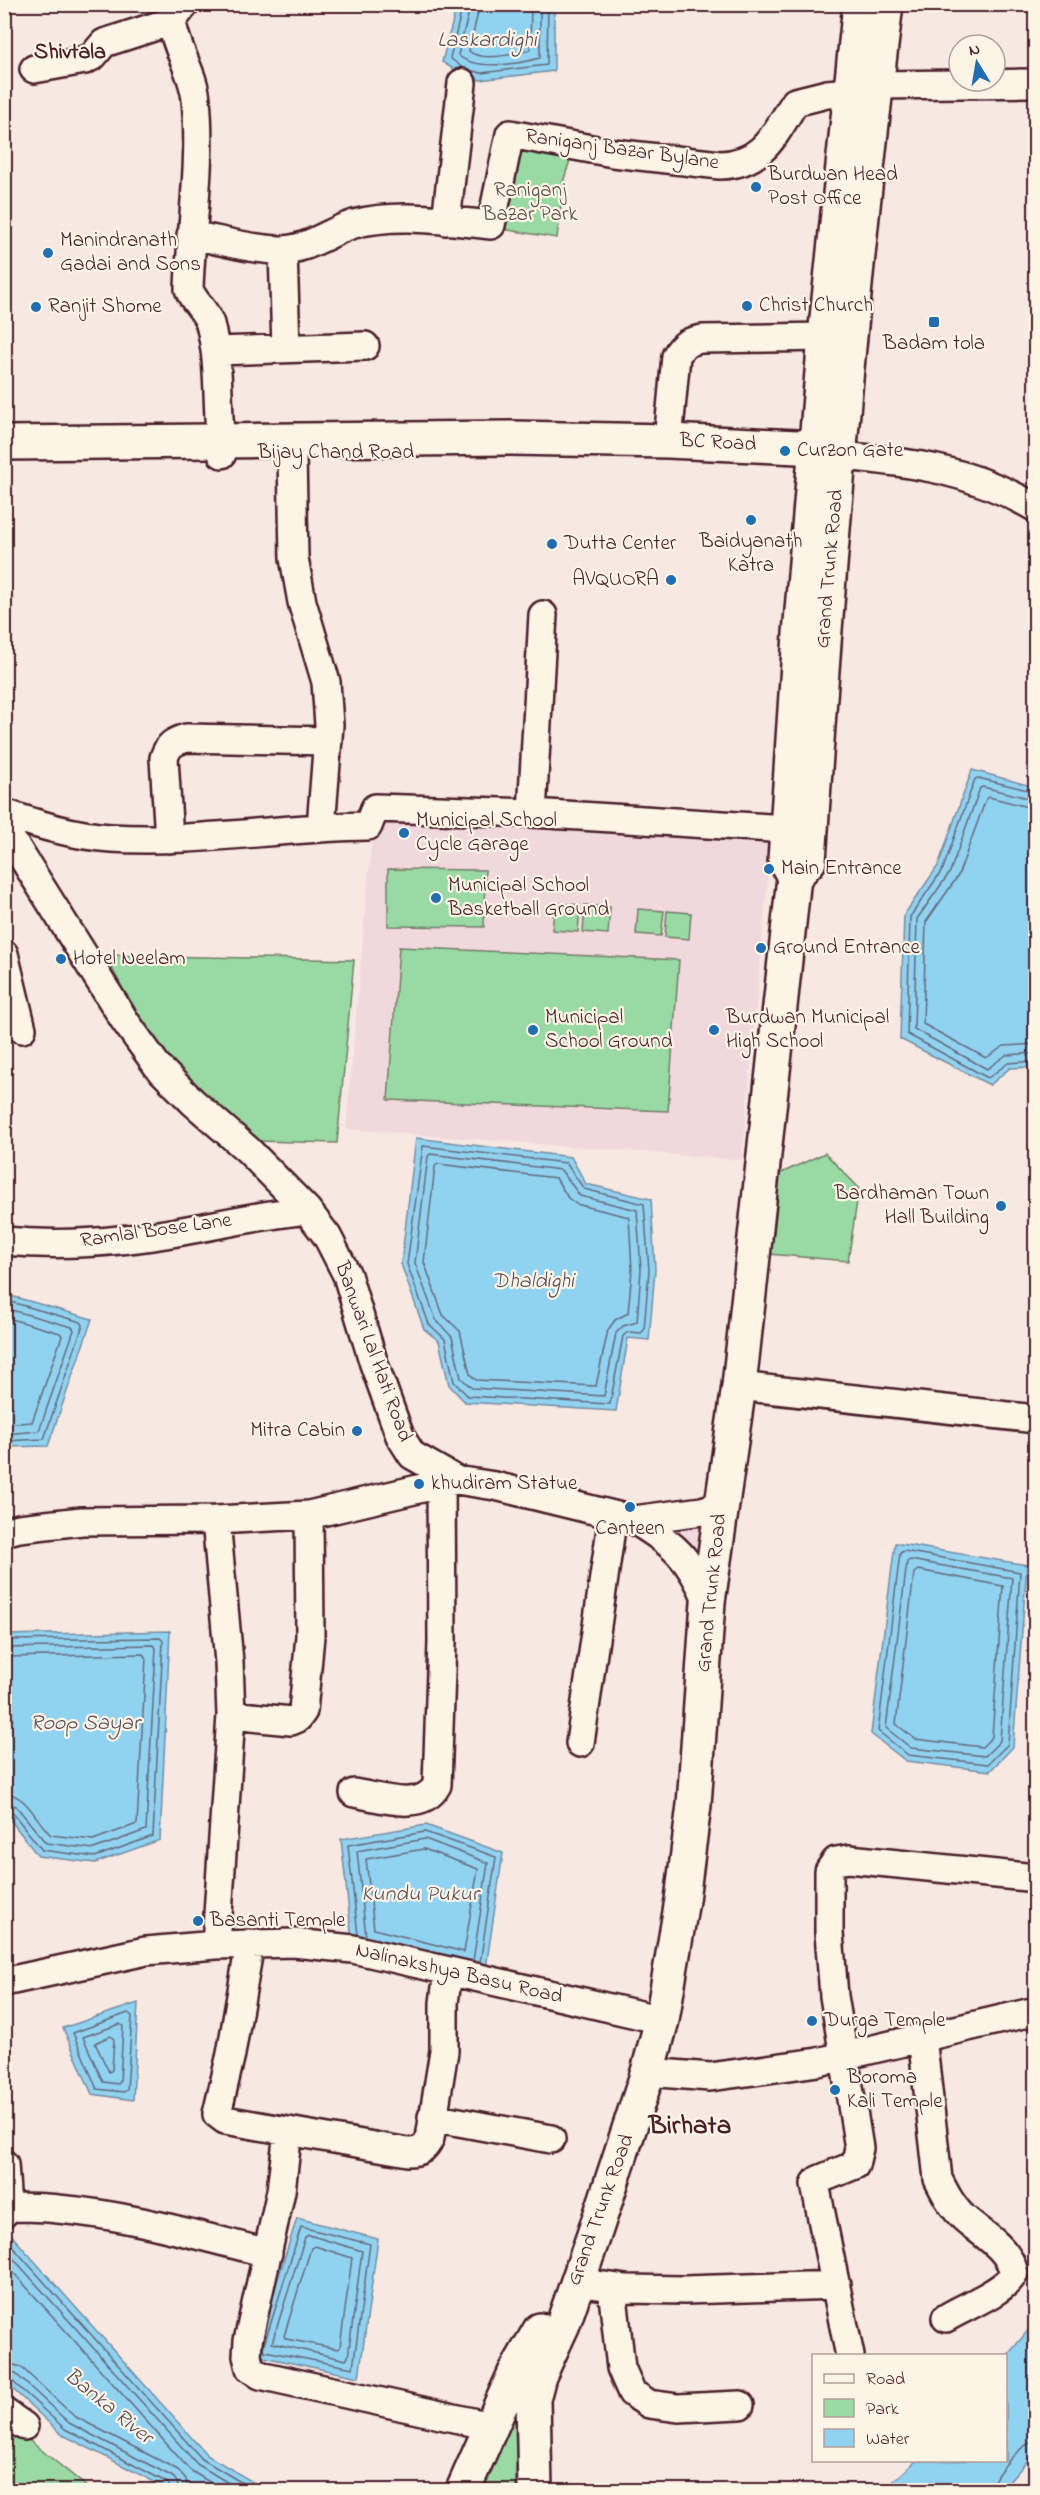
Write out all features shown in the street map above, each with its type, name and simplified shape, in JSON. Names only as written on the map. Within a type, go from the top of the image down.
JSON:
[{"type":"main road","name":"Grand Trunk Road","points":[[535,2490],[533,2398],[539,2376],[562,2324],[648,2072],[662,2020],[682,1900],[694,1805],[708,1602],[739,1386],[794,877],[785,860],[786,829],[862,207],[859,87],[860,4]]},
{"type":"main road","name":"Grand Trunk Road","points":[[794,877],[809,861],[823,636],[831,455],[825,337],[859,87],[886,4]]},
{"type":"main road","name":"Bijay Chand Road","points":[[4,455],[511,438],[668,448]]},
{"type":"main road","name":"Bijay Chand Road","points":[[4,443],[221,448],[292,454],[668,448]]},
{"type":"main road","name":"BC Road","points":[[668,448],[831,455]]},
{"type":"main road","points":[[463,2490],[515,2373],[536,2335],[574,2289]]},
{"type":"street","points":[[34,69],[85,60],[93,56],[104,43],[179,13],[196,98],[197,180],[191,235],[189,289],[190,294],[207,315],[215,351],[221,448]]},
{"type":"street","points":[[446,221],[462,83]]},
{"type":"street","points":[[859,87],[1035,83]]},
{"type":"street","name":"Raniganj Bazar Bylane","points":[[191,235],[283,250],[309,244],[354,224],[405,218],[491,225],[510,134],[613,153],[737,165],[751,159],[769,144],[795,102],[859,87]]},
{"type":"street","points":[[283,250],[286,348]]},
{"type":"street","points":[[668,448],[676,356],[682,346],[702,339],[825,337]]},
{"type":"street","points":[[215,351],[365,346]]},
{"type":"street","points":[[292,454],[294,558],[302,602],[326,682],[328,741],[321,827]]},
{"type":"street","points":[[831,455],[938,468],[1017,497],[1035,508]]},
{"type":"street","points":[[532,813],[543,615]]},
{"type":"street","points":[[169,838],[164,758],[167,748],[174,741],[186,738],[328,741]]},
{"type":"street","points":[[5,830],[45,827],[109,838],[169,838],[321,827],[368,826],[375,808],[532,813],[786,829]]},
{"type":"street","name":"Banwari Lal Hati Road","points":[[5,830],[125,1021],[158,1067],[193,1102],[248,1150],[307,1210],[327,1236],[347,1275],[374,1364],[400,1436],[412,1455],[449,1482],[495,1486],[623,1518],[702,1511],[721,1505]]},
{"type":"street","points":[[4,954],[22,1029]]},
{"type":"street","points":[[270,1214],[275,1208],[279,1195],[276,1178]]},
{"type":"street","name":"Ramlal Bose Lane","points":[[4,1241],[43,1245],[125,1239],[191,1230],[270,1214],[307,1210]]},
{"type":"street","points":[[739,1386],[1035,1419]]},
{"type":"street","points":[[4,1533],[19,1528],[82,1521],[216,1520],[309,1515],[449,1482],[436,1785],[431,1795],[420,1801],[354,1793]]},
{"type":"street","points":[[231,1715],[291,1721],[298,1718],[303,1711],[310,1636],[309,1515]]},
{"type":"street","points":[[580,1743],[623,1518],[664,1539],[690,1563],[708,1602]]},
{"type":"street","points":[[216,1520],[229,1662],[231,1715],[216,1945]]},
{"type":"street","points":[[850,2354],[815,2184],[818,2180],[855,2165],[859,2148],[834,1996],[829,1933],[829,1871],[837,1861],[849,1859],[1035,1878]]},
{"type":"street","name":"Nalinakshya Basu Road","points":[[4,1982],[146,1951],[294,1942],[353,1948],[448,1972],[662,2020]]},
{"type":"street","points":[[250,1944],[231,2054],[217,2114],[225,2120],[408,2152],[418,2152],[426,2146],[430,2138],[444,2051],[444,2003],[448,1972]]},
{"type":"street","points":[[648,2072],[710,2077],[818,2062],[1035,2011]]},
{"type":"street","points":[[922,2037],[938,2179],[947,2197],[963,2216],[990,2238],[1010,2260],[1014,2273],[1011,2279],[997,2291],[968,2304],[946,2318]]},
{"type":"street","points":[[432,2117],[551,2139]]},
{"type":"street","points":[[288,2131],[281,2191],[248,2341],[247,2356],[250,2368],[260,2375],[301,2385],[490,2426]]},
{"type":"street","points":[[4,2164],[6,2210],[58,2209],[93,2214],[146,2224],[267,2253]]},
{"type":"street","points":[[574,2289],[612,2287],[684,2290],[836,2285]]},
{"type":"street","points":[[612,2287],[621,2368],[632,2393],[649,2404],[678,2408],[740,2404]]},
{"type":"shaded area","points":[[374,813],[772,833],[742,1160],[346,1129]]},
{"type":"shaded area","points":[[667,1521],[714,1523],[707,1557],[682,1546],[665,1531]]},
{"type":"green space","name":"Raniganj Bazar Park","points":[[513,142],[572,154],[564,179],[557,238],[495,228]]},
{"type":"green space","name":"Municipal School Basketball Ground","points":[[388,869],[485,870],[484,927],[388,926]]},
{"type":"green space","points":[[555,903],[580,905],[578,932],[552,930]]},
{"type":"green space","points":[[585,905],[610,907],[608,934],[583,932]]},
{"type":"green space","points":[[638,909],[664,911],[661,936],[636,934]]},
{"type":"green space","points":[[667,911],[691,913],[689,939],[665,937]]},
{"type":"green space","name":"Municipal School Ground","points":[[399,947],[679,960],[668,1111],[388,1100]]},
{"type":"green space","points":[[105,955],[354,960],[337,1143],[256,1141],[158,1056]]},
{"type":"green space","points":[[825,1153],[859,1188],[848,1261],[769,1254],[779,1174]]},
{"type":"green space","points":[[517,2397],[516,2490],[480,2490]]},
{"type":"green space","points":[[5,2421],[91,2490],[5,2490]]},
{"type":"water","name":"Laskardighi","points":[[457,5],[554,5],[554,71],[480,80],[461,74],[442,62]]},
{"type":"water","points":[[972,770],[1035,787],[1035,1067],[1010,1068],[990,1085],[900,1039],[904,915],[938,866]]},
{"type":"water","name":"Dhaldighi","points":[[416,1138],[571,1157],[586,1184],[651,1199],[655,1270],[649,1340],[628,1338],[616,1411],[465,1402],[449,1385],[439,1341],[424,1329],[401,1264]]},
{"type":"water","points":[[4,1294],[92,1319],[48,1446],[5,1447]]},
{"type":"water","points":[[895,1543],[1027,1565],[1013,1747],[990,1771],[906,1761],[871,1734]]},
{"type":"water","name":"Roop Sayar","points":[[170,1631],[160,1840],[95,1863],[38,1856],[5,1813],[5,1635]]},
{"type":"water","name":"Kundu Pukur","points":[[426,1825],[503,1853],[484,1981],[353,1949],[341,1839]]},
{"type":"water","points":[[138,2003],[133,2100],[92,2094],[63,2028]]},
{"type":"water","points":[[297,2218],[378,2239],[359,2377],[254,2355]]},
{"type":"water","name":"Banka River","points":[[5,2228],[207,2455],[266,2490],[170,2490],[61,2434],[5,2382]]},
{"type":"water","points":[[1035,2322],[1035,2452],[1002,2490],[884,2490],[915,2462],[1007,2462],[1007,2356]]},
{"type":"place","name":"Burdwan Head Post Office","points":[[756,187]]},
{"type":"place","name":"Manindranath Gadai and Sons","points":[[48,253]]},
{"type":"place","name":"Christ Church","points":[[747,306]]},
{"type":"place","name":"Ranjit Shome","points":[[36,307]]},
{"type":"place","name":"Badam tola","points":[[934,322]]},
{"type":"place","name":"Curzon Gate","points":[[785,451]]},
{"type":"place","name":"Baidyanath Katra","points":[[751,520]]},
{"type":"place","name":"Dutta Center","points":[[552,544]]},
{"type":"place","name":"AVQUORA","points":[[671,580]]},
{"type":"place","name":"Municipal School Cycle Garage","points":[[404,833]]},
{"type":"place","name":"Main Entrance","points":[[769,869]]},
{"type":"place","name":"Municipal School Basketball Ground","points":[[436,898]]},
{"type":"place","name":"Ground Entrance","points":[[761,948]]},
{"type":"place","name":"Hotel Neelam","points":[[61,959]]},
{"type":"place","name":"Municipal School Ground","points":[[533,1030]]},
{"type":"place","name":"Burdwan Municipal High School","points":[[714,1030]]},
{"type":"place","name":"Bardhaman Town Hall Building","points":[[1001,1206]]},
{"type":"place","name":"Mitra Cabin","points":[[357,1431]]},
{"type":"place","name":"khudiram Statue","points":[[419,1484]]},
{"type":"place","name":"Canteen","points":[[630,1507]]},
{"type":"place","name":"Basanti Temple","points":[[198,1921]]},
{"type":"place","name":"Durga Temple","points":[[812,2021]]},
{"type":"place","name":"Boroma Kali Temple","points":[[835,2090]]},
{"type":"district","name":"Shivtala","points":[[70,53]]},
{"type":"district","name":"Birhata","points":[[690,2126]]}]
